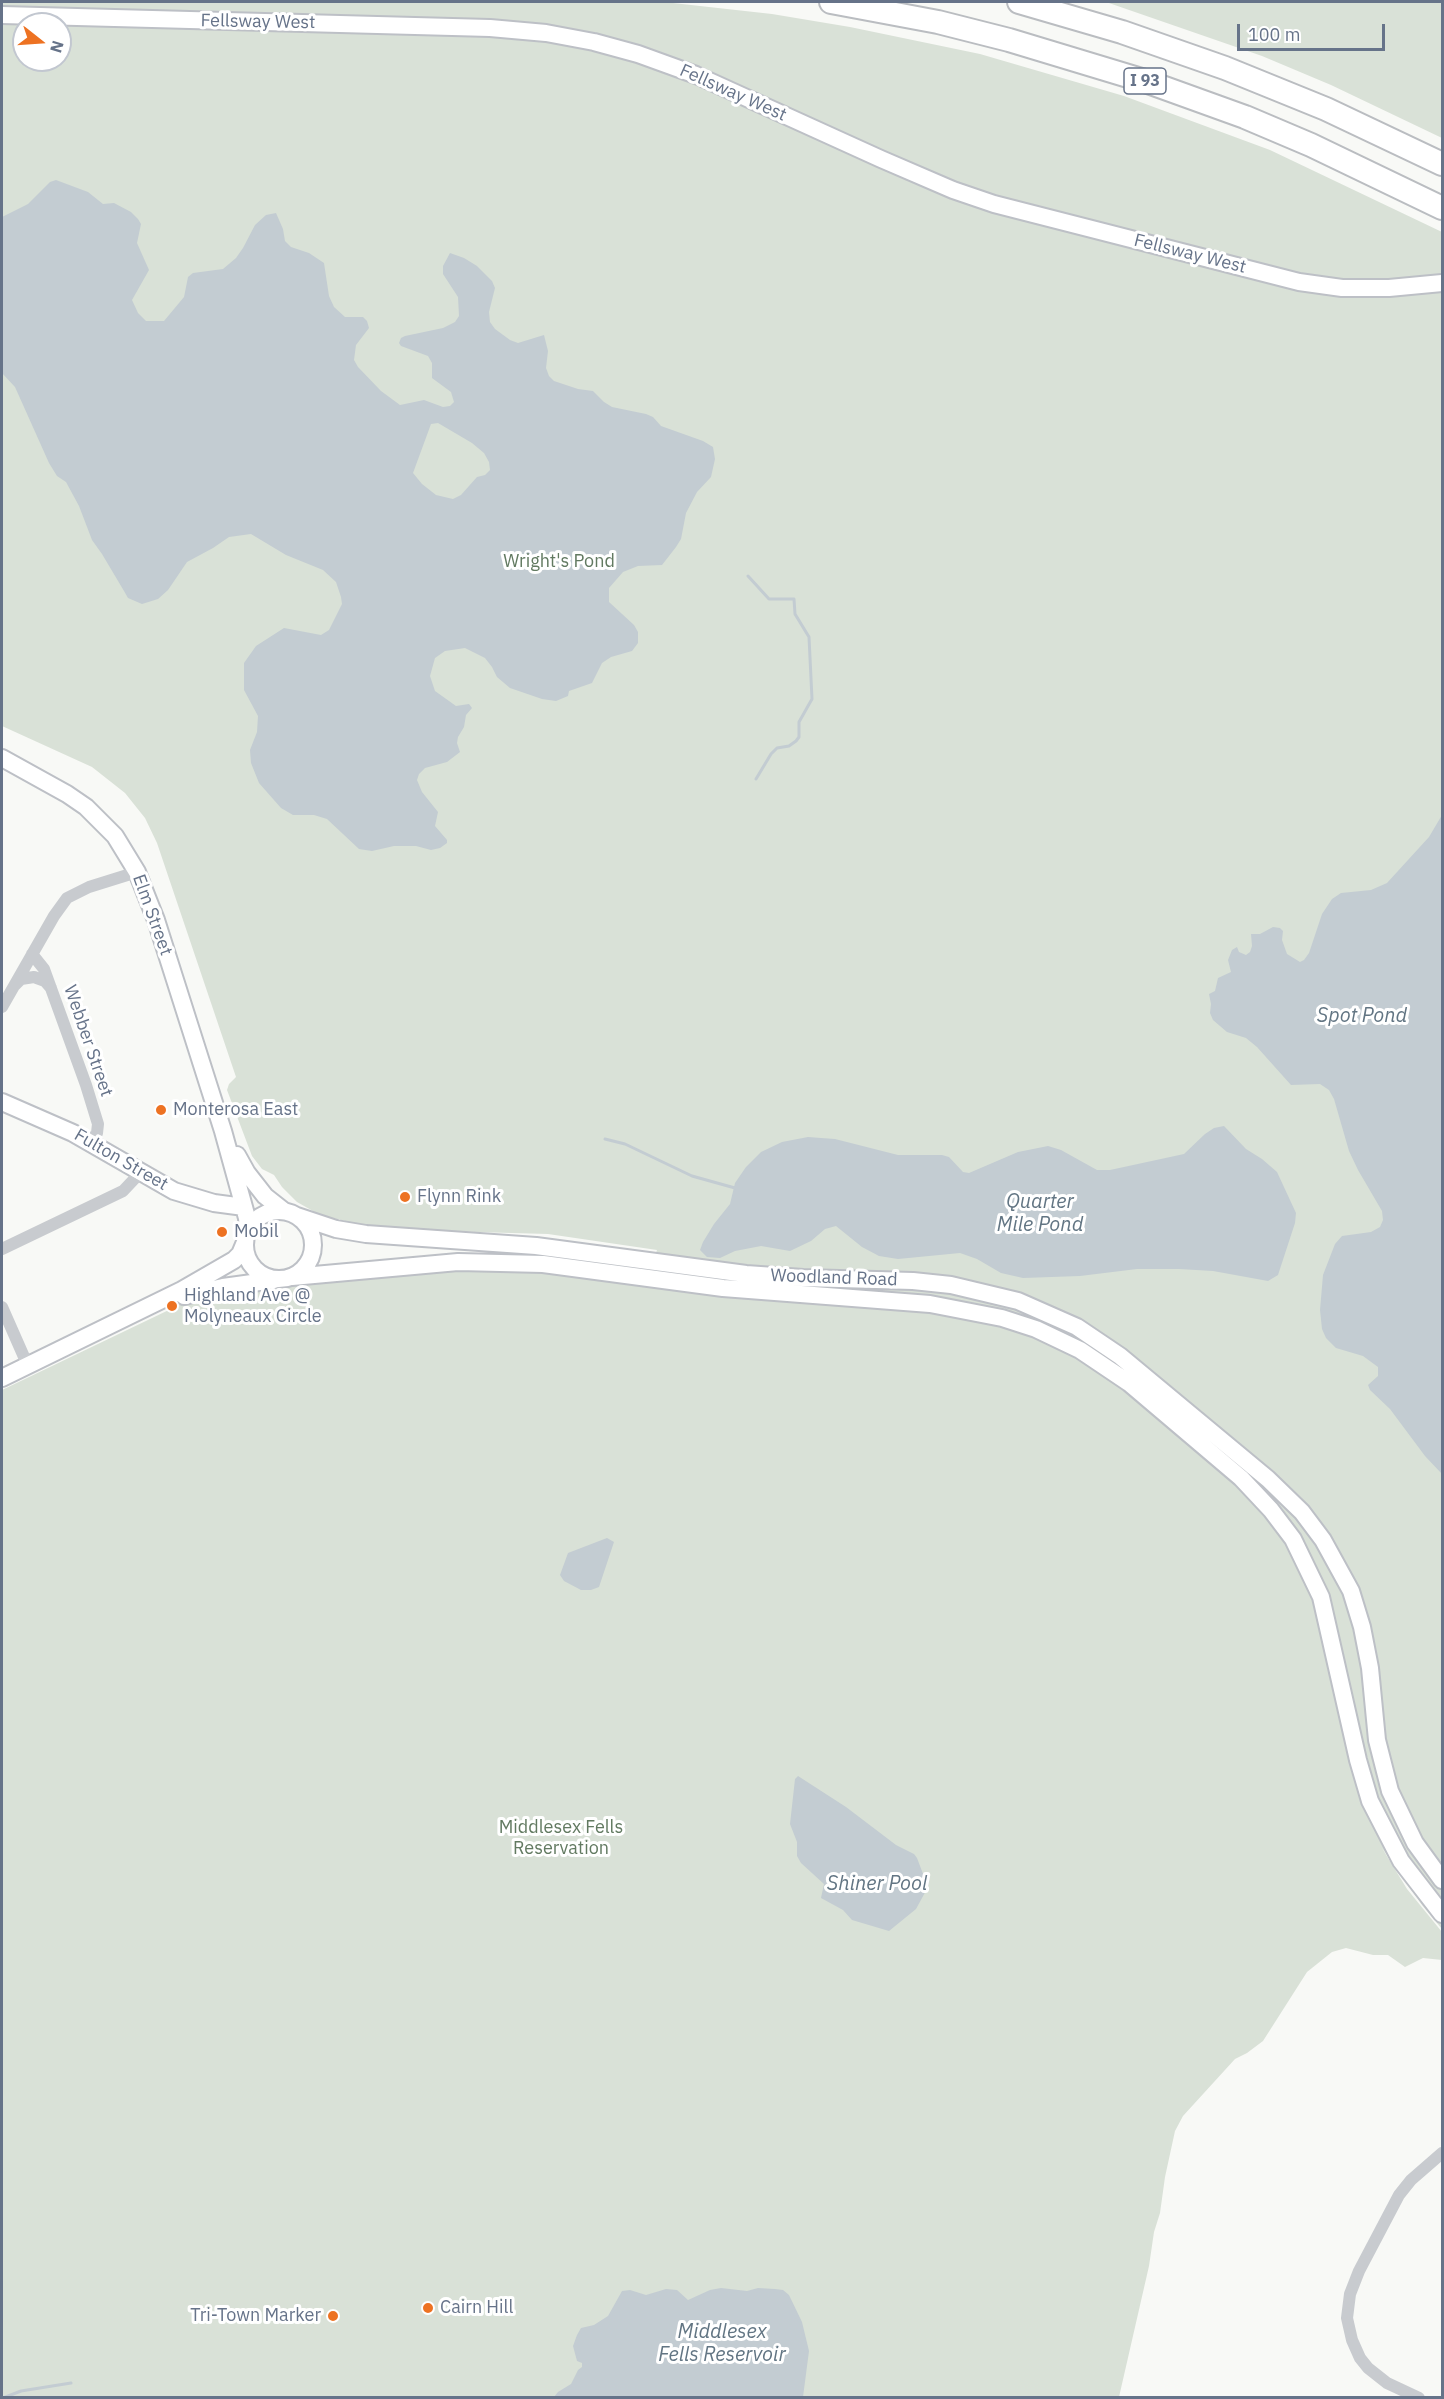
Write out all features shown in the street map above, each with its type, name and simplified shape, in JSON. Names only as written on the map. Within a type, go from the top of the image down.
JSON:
[{"type":"highway","name":"I 93","points":[[831,2],[982,33],[1148,81],[1286,134],[1443,208]]},
{"type":"highway","name":"I 93","points":[[1019,2],[1122,32],[1225,68],[1326,109],[1443,164]]},
{"type":"main road","name":"Fellsway West","points":[[2,15],[490,28],[546,33],[594,42],[638,54],[696,75],[881,159],[953,190],[994,204],[1299,282],[1342,288],[1389,288],[1443,283]]},
{"type":"main road","name":"Elm Street","points":[[2,758],[87,807],[115,836],[137,872],[156,920],[224,1131],[244,1207],[247,1237]]},
{"type":"main road","name":"Fulton Street","points":[[2,1102],[53,1123],[92,1143],[140,1173],[187,1196],[244,1207]]},
{"type":"main road","name":"Elm Street","points":[[224,1131],[247,1173],[265,1196],[290,1214]]},
{"type":"main road","points":[[2,1378],[157,1304],[234,1260],[240,1254],[247,1237],[257,1219],[264,1215],[290,1214],[305,1224],[313,1244],[308,1262],[302,1270],[285,1278],[267,1277],[255,1270],[247,1258],[247,1237]]},
{"type":"main road","name":"Woodland Road","points":[[290,1214],[334,1229],[366,1234],[536,1246],[768,1292],[930,1304],[983,1314],[1036,1329],[1088,1354],[1129,1383],[1241,1478],[1284,1526],[1302,1556],[1321,1598],[1358,1760],[1377,1817],[1401,1861],[1443,1914]]},
{"type":"main road","name":"Woodland Road","points":[[157,1304],[204,1290],[285,1278],[458,1262],[509,1262],[684,1275],[939,1283],[979,1291],[1039,1309],[1077,1328],[1120,1356],[1261,1473],[1302,1512],[1329,1548],[1354,1600],[1367,1649],[1377,1740],[1390,1791],[1415,1843],[1443,1880]]},
{"type":"main road","points":[[1284,1526],[1302,1512]]},
{"type":"main road","points":[[1342,1691],[1371,1687]]},
{"type":"street","points":[[2,1007],[54,916],[67,898],[89,887],[137,872]]},
{"type":"street","name":"Webber Street","points":[[32,954],[41,964],[51,988],[98,1124],[98,1133],[92,1143]]},
{"type":"street","points":[[12,988],[21,979],[34,977],[45,981],[51,988]]},
{"type":"street","points":[[2,1249],[123,1191],[140,1173]]},
{"type":"street","points":[[2,1307],[28,1366]]},
{"type":"street","points":[[1419,2397],[1387,2383],[1368,2368],[1360,2358],[1352,2340],[1347,2318],[1350,2294],[1359,2271],[1399,2195],[1411,2180],[1443,2153]]},
{"type":"green space","name":"Middlesex Fells Reservation","points":[[2,2],[664,2],[772,14],[850,27],[980,54],[1124,96],[1270,150],[1442,232],[1442,1929],[1382,1848],[1407,1889],[1442,1932],[1442,1960],[1423,1958],[1405,1967],[1388,1955],[1373,1955],[1346,1948],[1332,1952],[1307,1972],[1263,2041],[1235,2059],[1183,2116],[1175,2131],[1149,2266],[1119,2397],[2,2397],[2,1390],[198,1296],[246,1287],[330,1283],[459,1269],[545,1272],[644,1285],[657,1250],[548,1234],[403,1230],[366,1226],[320,1215],[297,1202],[274,1175],[262,1169],[252,1156],[227,1090],[236,1077],[157,843],[145,818],[125,793],[92,767],[2,726]]},
{"type":"green space","points":[[1106,2],[1442,2],[1442,138],[1331,85],[1262,56]]},
{"type":"water","name":"Wright's Pond","points":[[56,180],[88,192],[103,204],[114,203],[131,212],[138,219],[141,224],[137,243],[149,270],[132,300],[138,313],[146,321],[164,321],[184,297],[188,277],[193,273],[223,269],[236,258],[255,225],[266,215],[276,213],[285,241],[291,247],[309,253],[324,263],[329,296],[334,307],[345,317],[363,317],[367,321],[369,328],[356,345],[354,360],[381,391],[400,405],[424,400],[443,407],[450,406],[454,402],[451,392],[432,378],[432,363],[428,356],[401,346],[399,343],[405,336],[443,328],[455,322],[459,316],[458,297],[443,274],[443,266],[450,253],[477,266],[492,281],[495,288],[489,312],[490,322],[495,329],[518,343],[544,335],[548,351],[546,368],[554,381],[593,391],[612,407],[646,414],[653,417],[661,426],[703,441],[713,447],[715,459],[711,477],[697,492],[686,513],[681,539],[676,547],[662,565],[638,566],[623,572],[609,588],[609,602],[634,625],[638,632],[638,643],[632,651],[611,657],[602,663],[592,683],[569,691],[568,696],[556,701],[542,699],[510,688],[497,677],[485,658],[465,648],[445,651],[435,658],[430,676],[435,691],[456,706],[469,704],[472,708],[466,715],[464,727],[458,737],[460,752],[447,762],[425,768],[417,780],[422,792],[438,812],[435,826],[447,840],[447,843],[440,848],[431,850],[416,846],[394,846],[372,851],[359,849],[327,819],[314,815],[293,815],[281,808],[259,783],[251,763],[250,750],[257,732],[258,716],[244,690],[244,663],[256,646],[284,628],[321,635],[329,630],[342,604],[336,582],[323,570],[286,555],[251,534],[229,537],[187,562],[168,590],[158,599],[142,604],[128,598],[92,540],[79,506],[66,482],[57,476],[49,463],[15,387],[2,373],[2,217],[28,204],[50,182]],"holes":[[[438,423],[472,443],[484,453],[490,470],[485,475],[477,477],[461,495],[453,499],[436,495],[413,473],[431,424]]]},
{"type":"water","name":"Spot Pond","points":[[1442,815],[1442,1474],[1425,1456],[1390,1409],[1370,1390],[1368,1385],[1378,1376],[1378,1367],[1363,1356],[1336,1348],[1326,1338],[1322,1329],[1320,1310],[1323,1275],[1335,1244],[1342,1236],[1371,1232],[1380,1227],[1383,1220],[1382,1211],[1349,1151],[1334,1099],[1329,1090],[1320,1084],[1291,1085],[1257,1047],[1246,1038],[1227,1032],[1213,1020],[1210,1013],[1209,994],[1215,991],[1218,978],[1231,972],[1228,960],[1232,950],[1237,947],[1239,952],[1246,955],[1250,952],[1251,934],[1260,934],[1273,927],[1280,928],[1283,931],[1282,940],[1287,954],[1300,962],[1304,960],[1309,953],[1322,914],[1332,899],[1341,893],[1371,890],[1387,883],[1429,837]]},
{"type":"water","name":"Quarter Mile Pond","points":[[1224,1126],[1246,1149],[1277,1172],[1296,1213],[1295,1223],[1278,1275],[1268,1281],[1213,1271],[1179,1269],[1137,1269],[1080,1276],[1023,1278],[1001,1273],[977,1259],[960,1253],[898,1259],[879,1256],[862,1247],[836,1226],[825,1229],[811,1241],[790,1251],[761,1246],[735,1251],[720,1258],[707,1257],[700,1250],[714,1224],[730,1204],[735,1183],[746,1167],[761,1152],[782,1142],[808,1137],[835,1139],[898,1155],[942,1155],[949,1157],[963,1172],[969,1173],[1018,1152],[1048,1146],[1061,1150],[1097,1170],[1110,1170],[1184,1154],[1205,1134],[1214,1128]]},
{"type":"water","points":[[607,1538],[614,1542],[599,1587],[581,1590],[564,1581],[560,1575],[568,1553]]},
{"type":"water","name":"Shiner Pool","points":[[798,1776],[917,1858],[928,1887],[916,1909],[889,1931],[852,1920],[843,1910],[821,1898],[824,1884],[801,1863],[797,1856],[797,1842],[790,1824],[795,1779]]},
{"type":"water","name":"Middlesex Fells Reservoir","points":[[721,2288],[747,2291],[758,2288],[775,2289],[783,2290],[789,2295],[802,2322],[809,2351],[803,2397],[554,2397],[571,2384],[582,2367],[582,2363],[577,2361],[573,2346],[581,2328],[594,2325],[608,2316],[622,2291],[630,2290],[646,2295],[666,2289],[677,2290],[688,2300],[710,2290]]},
{"type":"waterway","points":[[748,576],[769,599],[794,599],[795,614],[809,637],[812,699],[799,722],[799,737],[789,746],[777,748],[756,779]]},
{"type":"waterway","points":[[605,1139],[625,1144],[692,1176],[735,1188]]},
{"type":"waterway","points":[[3,2398],[21,2391],[71,2383]]},
{"type":"place","name":"Monterosa East","points":[[161,1110]]},
{"type":"place","name":"Flynn Rink","points":[[405,1197]]},
{"type":"place","name":"Mobil","points":[[222,1232]]},
{"type":"place","name":"Highland Ave @ Molyneaux Circle","points":[[172,1306]]},
{"type":"place","name":"Cairn Hill","points":[[428,2308]]},
{"type":"place","name":"Tri-Town Marker","points":[[333,2316]]}]
